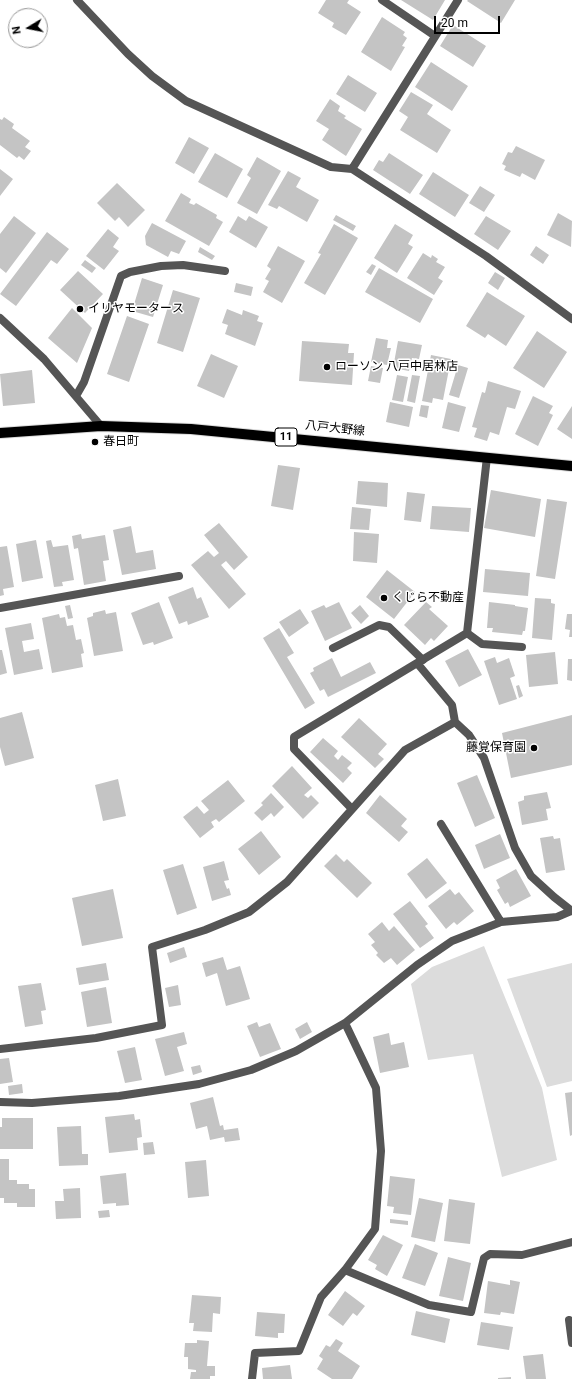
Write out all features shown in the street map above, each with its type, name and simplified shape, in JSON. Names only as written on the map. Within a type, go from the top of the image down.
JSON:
[{"type":"main road","name":"八戸大野線","points":[[0,433],[102,426],[191,429],[572,466]]},
{"type":"street","points":[[77,0],[128,54],[148,72],[186,101],[332,167],[352,170],[486,256],[572,319]]},
{"type":"street","points":[[382,0],[435,36]]},
{"type":"street","points":[[352,170],[458,0]]},
{"type":"street","points":[[76,396],[84,382],[121,276],[130,272],[161,266],[183,265],[225,271]]},
{"type":"street","points":[[0,318],[44,359],[102,426]]},
{"type":"street","points":[[467,633],[487,457]]},
{"type":"street","points":[[0,608],[179,576]]},
{"type":"street","points":[[333,648],[379,625],[389,627],[420,662],[452,705],[455,722],[469,734],[484,758],[515,848],[531,876],[572,911]]},
{"type":"street","points":[[467,633],[482,644],[522,647]]},
{"type":"street","points":[[352,809],[294,749],[294,737],[467,633]]},
{"type":"street","points":[[0,1049],[96,1038],[162,1025],[152,947],[205,930],[249,912],[287,882],[405,750],[455,722]]},
{"type":"street","points":[[441,824],[501,922]]},
{"type":"street","points":[[0,1102],[32,1103],[119,1096],[199,1084],[251,1070],[296,1051],[345,1023],[422,961],[452,941],[501,922],[557,917],[572,911]]},
{"type":"street","points":[[252,1379],[255,1353],[299,1350],[321,1297],[345,1270],[375,1229],[381,1151],[376,1088],[345,1023]]},
{"type":"street","points":[[345,1270],[429,1305],[471,1312],[484,1258],[490,1254],[522,1255],[572,1242]]},
{"type":"street","points":[[569,1320],[572,1343]]},
{"type":"shaded area","points":[[484,946],[542,1088],[557,1160],[502,1177],[473,1054],[428,1060],[411,984],[432,967]]},
{"type":"shaded area","points":[[572,963],[572,1081],[547,1087],[507,979]]},
{"type":"building","points":[[326,0],[349,0],[347,3],[361,12],[346,35],[332,27],[334,23],[318,13]]},
{"type":"building","points":[[401,0],[445,0],[433,20]]},
{"type":"building","points":[[515,0],[501,23],[467,1]]},
{"type":"building","points":[[382,17],[405,32],[403,35],[407,38],[402,46],[405,47],[391,71],[361,52]]},
{"type":"building","points":[[453,25],[486,46],[473,67],[440,46]]},
{"type":"building","points":[[431,62],[468,86],[452,111],[415,87]]},
{"type":"building","points":[[348,75],[377,93],[365,112],[336,94]]},
{"type":"building","points":[[411,92],[433,105],[427,114],[451,130],[437,153],[400,130],[408,117],[399,111]]},
{"type":"building","points":[[330,99],[340,106],[338,111],[346,116],[344,118],[362,129],[346,156],[322,140],[329,129],[316,121]]},
{"type":"building","points":[[4,117],[14,124],[12,128],[30,141],[25,147],[31,151],[24,160],[19,156],[17,158],[0,145],[0,119],[2,120]]},
{"type":"building","points":[[189,137],[209,148],[194,174],[175,163]]},
{"type":"building","points":[[516,146],[545,160],[535,180],[522,173],[520,177],[504,170],[506,166],[502,164],[508,152],[512,153]]},
{"type":"building","points":[[215,153],[243,169],[227,198],[198,182]]},
{"type":"building","points":[[389,153],[423,175],[410,194],[373,170],[379,160],[383,162]]},
{"type":"building","points":[[257,157],[281,171],[257,214],[237,203],[251,178],[247,175]]},
{"type":"building","points":[[0,169],[13,179],[0,196]]},
{"type":"building","points":[[288,171],[301,178],[296,187],[319,200],[307,222],[279,206],[277,209],[268,205]]},
{"type":"building","points":[[433,172],[469,195],[455,217],[419,194]]},
{"type":"building","points":[[117,183],[145,210],[128,227],[119,217],[115,221],[97,203]]},
{"type":"building","points":[[480,186],[495,195],[484,212],[469,203]]},
{"type":"building","points":[[181,193],[191,199],[189,203],[194,205],[196,203],[217,215],[216,218],[223,222],[209,246],[165,221]]},
{"type":"building","points":[[558,213],[572,221],[571,247],[547,235]]},
{"type":"building","points":[[336,215],[356,226],[353,231],[333,220]]},
{"type":"building","points":[[14,216],[36,233],[6,273],[0,268],[0,234]]},
{"type":"building","points":[[238,216],[246,221],[249,216],[268,227],[256,248],[229,232]]},
{"type":"building","points":[[486,216],[511,231],[498,250],[474,234]]},
{"type":"building","points":[[152,223],[186,241],[179,254],[171,251],[168,257],[146,245],[145,236]]},
{"type":"building","points":[[334,224],[358,238],[325,295],[304,283],[321,254],[318,253]]},
{"type":"building","points":[[395,224],[413,235],[408,244],[413,247],[397,273],[374,258]]},
{"type":"building","points":[[108,229],[119,238],[113,247],[119,251],[104,270],[86,256]]},
{"type":"building","points":[[47,232],[69,249],[57,264],[51,260],[16,306],[0,294]]},
{"type":"building","points":[[278,246],[305,261],[282,303],[263,292],[269,281],[265,279],[271,269],[267,266]]},
{"type":"building","points":[[536,246],[549,255],[543,264],[530,255]]},
{"type":"building","points":[[200,247],[215,256],[212,260],[198,252]]},
{"type":"building","points":[[423,253],[431,258],[432,255],[438,259],[436,262],[445,267],[438,278],[443,281],[434,295],[407,278]]},
{"type":"building","points":[[85,260],[96,268],[92,273],[81,265]]},
{"type":"building","points":[[372,264],[376,266],[371,275],[366,272]]},
{"type":"building","points":[[379,268],[433,299],[420,323],[365,292]]},
{"type":"building","points":[[78,271],[103,294],[85,313],[60,290]]},
{"type":"building","points":[[495,272],[505,278],[498,290],[488,283]]},
{"type":"building","points":[[142,278],[163,285],[153,317],[132,311]]},
{"type":"building","points":[[236,283],[253,287],[251,296],[234,292]]},
{"type":"building","points":[[173,290],[200,298],[183,352],[157,343]]},
{"type":"building","points":[[487,292],[525,316],[506,346],[488,334],[485,338],[466,326]]},
{"type":"building","points":[[72,308],[92,328],[77,363],[48,338]]},
{"type":"building","points":[[227,309],[242,315],[243,310],[259,316],[257,321],[263,323],[255,346],[225,334],[228,325],[222,323]]},
{"type":"building","points":[[127,316],[149,324],[129,382],[107,374]]},
{"type":"building","points":[[537,331],[567,352],[544,388],[513,368]]},
{"type":"building","points":[[376,338],[388,340],[387,348],[391,348],[387,365],[371,362]]},
{"type":"building","name":"ローソン 八戸中居林店","points":[[302,341],[349,344],[348,353],[354,353],[352,385],[299,381]]},
{"type":"building","points":[[398,341],[422,345],[419,359],[412,358],[409,371],[393,368]]},
{"type":"building","points":[[211,354],[238,366],[224,398],[197,386]]},
{"type":"building","points":[[431,355],[451,359],[443,400],[433,398],[432,403],[422,401]]},
{"type":"building","points":[[458,365],[468,368],[459,398],[449,395]]},
{"type":"building","points":[[371,366],[383,368],[380,383],[368,381]]},
{"type":"building","points":[[32,370],[35,403],[3,406],[0,374]]},
{"type":"building","points":[[397,375],[408,377],[403,402],[392,400]]},
{"type":"building","points":[[412,375],[420,376],[415,403],[407,401]]},
{"type":"building","points":[[488,381],[521,391],[515,409],[507,407],[499,435],[490,432],[487,441],[474,437],[477,428],[472,427],[482,392],[485,393]]},
{"type":"building","points":[[533,396],[553,406],[549,413],[553,415],[538,446],[515,434]]},
{"type":"building","points":[[390,402],[413,407],[409,427],[386,422]]},
{"type":"building","points":[[448,402],[466,407],[459,432],[442,428]]},
{"type":"building","points":[[421,405],[429,406],[427,418],[419,416]]},
{"type":"building","points":[[572,406],[572,439],[557,429]]},
{"type":"building","points":[[278,465],[300,468],[293,510],[271,506]]},
{"type":"building","points":[[358,481],[388,483],[387,507],[356,504]]},
{"type":"building","points":[[491,490],[541,499],[535,537],[484,528]]},
{"type":"building","points":[[407,492],[425,494],[421,522],[404,520]]},
{"type":"building","points":[[547,499],[567,502],[555,579],[536,576]]},
{"type":"building","points":[[432,506],[471,508],[469,532],[430,529]]},
{"type":"building","points":[[352,507],[371,509],[369,530],[350,529]]},
{"type":"building","points":[[219,523],[248,557],[234,570],[226,561],[221,565],[246,594],[229,609],[191,565],[208,551],[214,557],[219,553],[204,535]]},
{"type":"building","points":[[131,526],[136,553],[153,550],[156,569],[122,575],[113,530]]},
{"type":"building","points":[[354,532],[379,534],[377,563],[353,561]]},
{"type":"building","points":[[81,534],[82,539],[105,535],[109,560],[103,561],[106,581],[84,585],[78,548],[74,549],[72,536]]},
{"type":"building","points":[[36,540],[43,578],[22,582],[16,544]]},
{"type":"building","points":[[51,540],[53,547],[68,545],[74,580],[62,582],[63,586],[54,587],[46,541]]},
{"type":"building","points":[[7,546],[14,587],[3,589],[4,595],[0,596],[0,547]]},
{"type":"building","points":[[485,569],[530,573],[528,596],[483,592]]},
{"type":"building","points":[[387,570],[415,592],[394,619],[366,597]]},
{"type":"building","points":[[193,587],[197,599],[201,597],[209,617],[188,625],[187,621],[179,624],[168,597]]},
{"type":"building","points":[[535,598],[551,599],[551,603],[555,604],[552,640],[532,638]]},
{"type":"building","points":[[159,602],[173,638],[154,645],[153,642],[143,645],[131,613]]},
{"type":"building","points":[[339,602],[352,628],[325,641],[311,611],[324,605],[326,608]]},
{"type":"building","points":[[426,602],[432,607],[429,609],[448,626],[434,641],[431,638],[425,645],[404,625]]},
{"type":"building","points":[[489,602],[528,608],[525,631],[523,631],[522,635],[492,632],[493,628],[487,628]]},
{"type":"building","points":[[70,605],[73,618],[68,619],[65,606]]},
{"type":"building","points":[[360,605],[369,616],[361,624],[351,613]]},
{"type":"building","points":[[300,609],[309,623],[289,637],[279,622]]},
{"type":"building","points":[[105,610],[106,614],[116,612],[123,651],[94,656],[87,618],[93,616],[93,613]]},
{"type":"building","points":[[59,614],[60,618],[65,617],[67,626],[73,625],[76,640],[81,639],[84,653],[81,654],[83,667],[52,673],[42,618]]},
{"type":"building","points":[[567,614],[572,614],[572,637],[569,637],[570,630],[565,629]]},
{"type":"building","points":[[31,623],[34,639],[22,641],[24,652],[39,649],[43,669],[14,675],[5,628]]},
{"type":"building","points":[[279,628],[294,653],[287,657],[315,703],[305,709],[263,638]]},
{"type":"building","points":[[468,649],[482,675],[459,687],[445,661]]},
{"type":"building","points":[[0,650],[2,650],[7,673],[0,675]]},
{"type":"building","points":[[555,652],[558,684],[529,687],[526,655]]},
{"type":"building","points":[[495,657],[497,663],[509,658],[515,676],[510,678],[517,699],[499,705],[484,661]]},
{"type":"building","points":[[332,658],[341,677],[370,662],[376,673],[328,697],[324,689],[320,691],[310,673],[314,671],[313,668]]},
{"type":"building","points":[[568,659],[572,659],[572,681],[567,680]]},
{"type":"building","points":[[519,685],[523,696],[519,698],[516,686]]},
{"type":"building","points":[[22,712],[34,758],[5,766],[0,747],[0,718]]},
{"type":"building","points":[[572,715],[572,765],[511,778],[502,733]]},
{"type":"building","points":[[359,718],[387,744],[378,754],[384,759],[375,768],[341,737]]},
{"type":"building","points":[[323,738],[338,751],[334,756],[338,760],[342,755],[352,763],[347,768],[352,773],[343,783],[310,752]]},
{"type":"building","points":[[292,766],[312,788],[304,795],[308,798],[311,795],[319,803],[303,819],[272,786]]},
{"type":"building","points":[[477,775],[495,818],[475,827],[457,783]]},
{"type":"building","points":[[118,779],[126,816],[103,821],[95,785]]},
{"type":"building","points":[[228,780],[245,801],[219,822],[216,819],[211,822],[214,827],[200,838],[183,817],[197,806],[204,814],[209,810],[201,801]]},
{"type":"building","points":[[547,792],[551,808],[546,809],[548,820],[522,825],[518,802],[524,800],[524,796]]},
{"type":"building","points":[[271,793],[284,807],[274,817],[271,813],[262,821],[254,813],[263,805],[261,803]]},
{"type":"building","points":[[380,795],[407,819],[401,826],[408,832],[399,842],[366,813]]},
{"type":"building","points":[[261,831],[281,857],[259,875],[238,849]]},
{"type":"building","points":[[500,834],[510,858],[484,869],[475,845]]},
{"type":"building","points":[[553,836],[554,839],[560,838],[565,870],[546,873],[540,838]]},
{"type":"building","points":[[336,854],[344,862],[347,859],[372,883],[357,898],[324,866]]},
{"type":"building","points":[[427,858],[447,883],[426,899],[407,874]]},
{"type":"building","points":[[224,861],[229,880],[224,881],[227,889],[229,888],[231,895],[212,901],[203,867]]},
{"type":"building","points":[[183,864],[197,908],[177,915],[163,870]]},
{"type":"building","points":[[516,869],[531,896],[510,907],[508,902],[505,904],[497,890],[500,888],[496,880]]},
{"type":"building","points":[[113,889],[123,938],[82,946],[72,898]]},
{"type":"building","points":[[450,889],[455,895],[459,892],[474,911],[457,925],[454,922],[446,929],[428,906]]},
{"type":"building","points":[[410,901],[428,924],[425,926],[434,938],[420,948],[393,914]]},
{"type":"building","points":[[382,922],[389,931],[394,926],[415,950],[397,965],[391,958],[384,963],[376,955],[378,953],[371,945],[375,942],[368,934]]},
{"type":"building","points":[[184,947],[187,957],[170,963],[167,953]]},
{"type":"building","points":[[223,957],[227,970],[240,966],[250,999],[226,1006],[217,973],[206,977],[202,963]]},
{"type":"building","points":[[106,963],[109,980],[79,985],[76,968]]},
{"type":"building","points":[[41,983],[46,1010],[41,1011],[43,1024],[25,1027],[18,986]]},
{"type":"building","points":[[178,985],[181,1005],[169,1007],[165,988]]},
{"type":"building","points":[[106,987],[112,1023],[87,1027],[81,992]]},
{"type":"building","points":[[257,1022],[259,1027],[270,1023],[281,1049],[260,1057],[247,1026]]},
{"type":"building","points":[[307,1022],[312,1032],[300,1039],[295,1029]]},
{"type":"building","points":[[184,1032],[187,1044],[177,1047],[184,1071],[165,1076],[155,1039]]},
{"type":"building","points":[[389,1033],[391,1045],[404,1042],[409,1067],[380,1073],[373,1037]]},
{"type":"building","points":[[135,1047],[142,1080],[125,1083],[117,1051]]},
{"type":"building","points":[[9,1058],[13,1082],[0,1084],[0,1059]]},
{"type":"building","points":[[200,1065],[202,1072],[193,1075],[191,1067]]},
{"type":"building","points":[[22,1084],[23,1093],[9,1095],[8,1086]]},
{"type":"building","points":[[572,1092],[572,1135],[570,1136],[565,1093]]},
{"type":"building","points":[[213,1097],[220,1126],[223,1125],[224,1130],[238,1128],[240,1140],[225,1142],[224,1137],[210,1140],[207,1126],[196,1129],[190,1103]]},
{"type":"building","points":[[134,1114],[135,1120],[140,1119],[142,1137],[137,1138],[138,1150],[109,1153],[105,1117]]},
{"type":"building","points":[[2,1118],[33,1118],[33,1149],[0,1149],[0,1127],[2,1127]]},
{"type":"building","points":[[81,1126],[82,1154],[88,1154],[88,1165],[59,1166],[57,1127]]},
{"type":"building","points":[[153,1142],[155,1154],[144,1155],[143,1143]]},
{"type":"building","points":[[0,1159],[9,1159],[9,1180],[17,1180],[17,1184],[29,1184],[29,1189],[35,1189],[35,1207],[17,1207],[17,1203],[4,1203],[4,1198],[0,1198]]},
{"type":"building","points":[[206,1160],[209,1196],[188,1198],[185,1162]]},
{"type":"building","points":[[126,1173],[129,1205],[116,1206],[116,1203],[103,1204],[100,1176]]},
{"type":"building","points":[[390,1176],[415,1179],[411,1215],[393,1213],[394,1207],[387,1206]]},
{"type":"building","points":[[80,1188],[81,1218],[56,1219],[55,1201],[64,1201],[63,1189]]},
{"type":"building","points":[[419,1198],[443,1203],[435,1242],[411,1237]]},
{"type":"building","points":[[449,1199],[475,1203],[470,1244],[444,1241]]},
{"type":"building","points":[[109,1210],[110,1217],[99,1218],[98,1211]]},
{"type":"building","points":[[390,1219],[408,1221],[408,1225],[390,1223]]},
{"type":"building","points":[[383,1235],[403,1245],[387,1276],[375,1269],[377,1265],[368,1260]]},
{"type":"building","points":[[415,1244],[438,1253],[425,1286],[402,1278]]},
{"type":"building","points":[[448,1257],[471,1263],[463,1301],[439,1296]]},
{"type":"building","points":[[510,1280],[520,1282],[514,1314],[501,1312],[500,1315],[484,1313],[488,1281],[510,1285]]},
{"type":"building","points":[[345,1291],[365,1306],[357,1316],[353,1313],[343,1326],[328,1315]]},
{"type":"building","points":[[192,1295],[221,1297],[220,1314],[213,1313],[212,1332],[193,1331],[194,1323],[189,1323]]},
{"type":"building","points":[[416,1311],[450,1319],[445,1343],[411,1335]]},
{"type":"building","points":[[257,1312],[285,1314],[284,1333],[278,1333],[278,1338],[255,1336]]},
{"type":"building","points":[[481,1322],[513,1327],[509,1350],[477,1345]]},
{"type":"building","points":[[336,1339],[343,1343],[338,1351],[360,1366],[352,1379],[332,1379],[317,1369],[323,1359],[319,1356],[326,1345],[330,1347]]},
{"type":"building","points":[[197,1340],[209,1341],[207,1366],[215,1366],[215,1376],[210,1376],[210,1379],[190,1379],[191,1372],[196,1372],[196,1370],[188,1369],[188,1357],[184,1357],[185,1343],[197,1343]]},
{"type":"building","points":[[543,1354],[546,1379],[526,1379],[523,1356]]},
{"type":"building","points":[[290,1365],[292,1379],[263,1379],[262,1368]]},
{"type":"building","points":[[511,1377],[511,1379],[498,1379],[498,1378]]},
{"type":"place","name":"イリヤモータース","points":[[80,309]]},
{"type":"place","name":"ローソン 八戸中居林店","points":[[327,367]]},
{"type":"place","name":"春日町","points":[[95,442]]},
{"type":"place","name":"くじら不動産","points":[[384,598]]},
{"type":"place","name":"藤覚保育園","points":[[534,748]]}]
